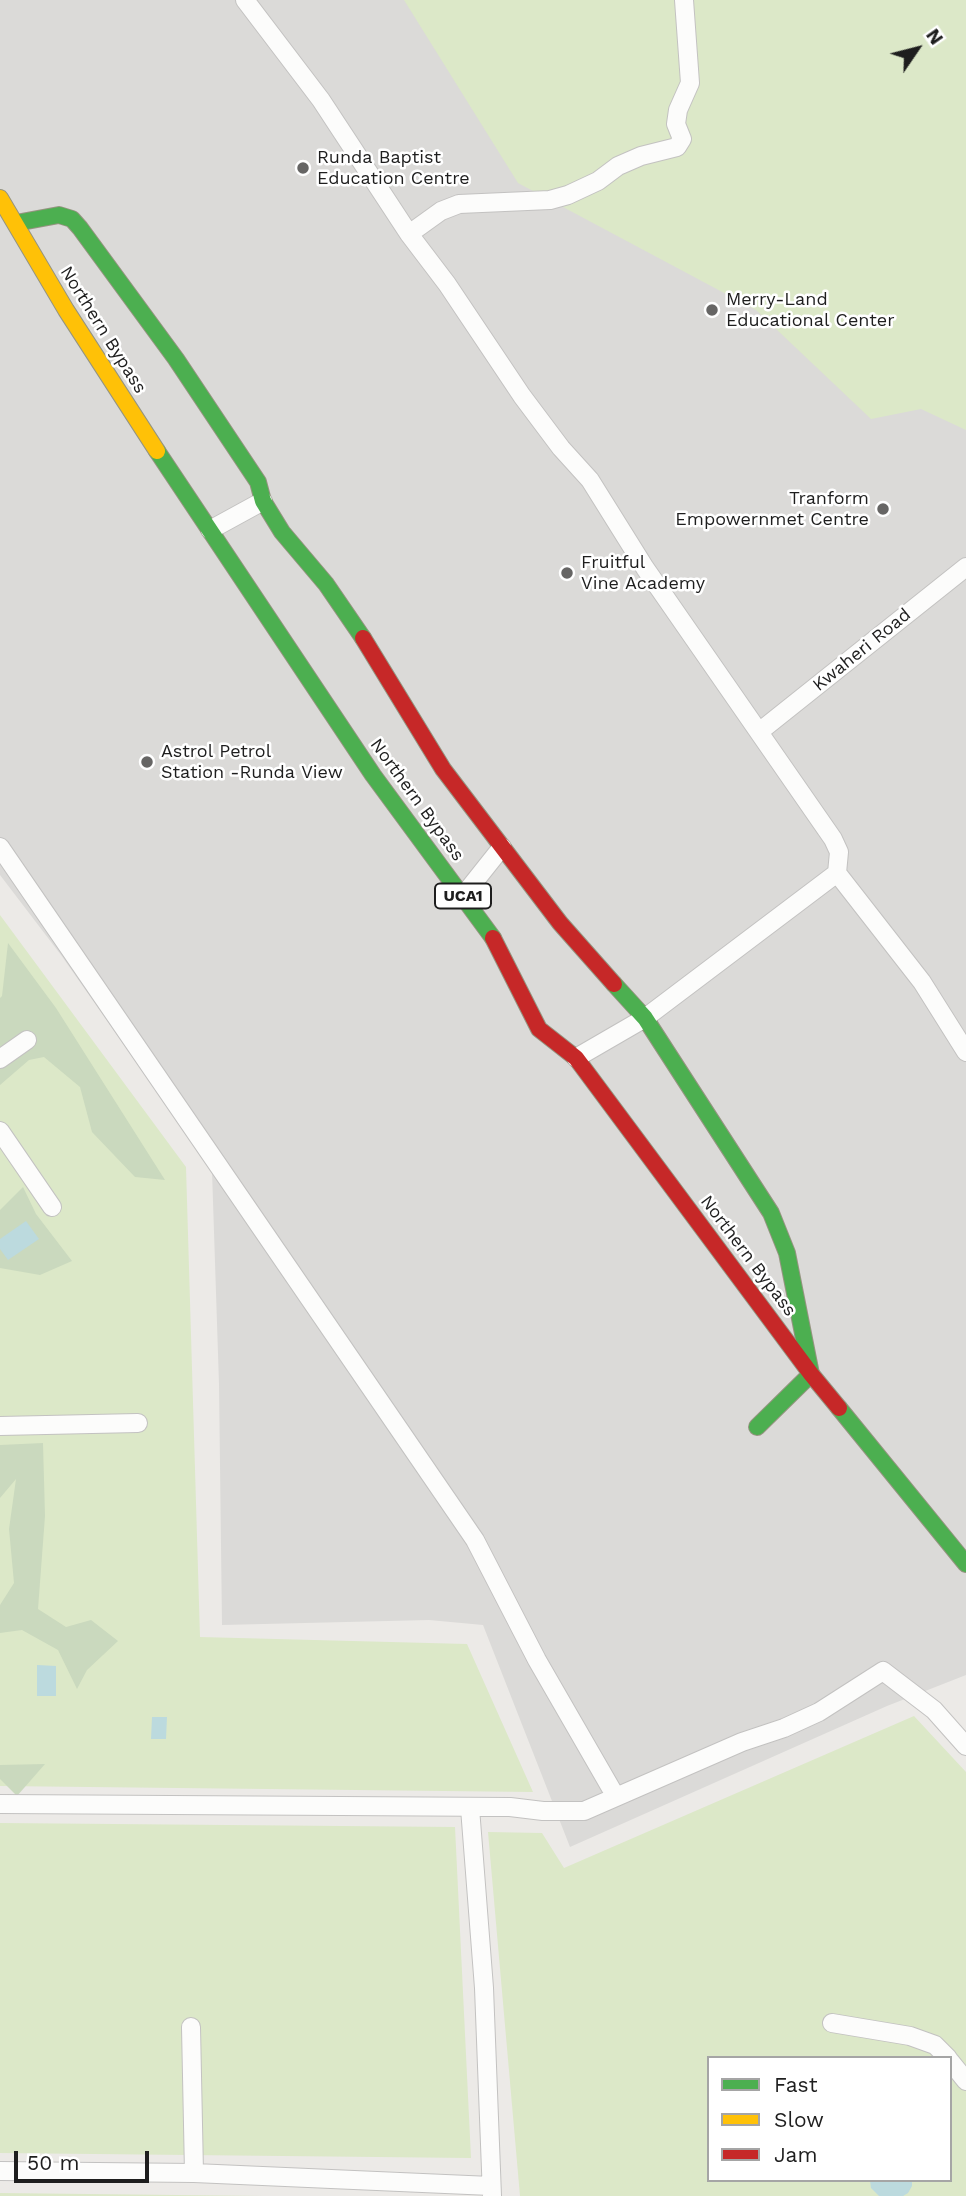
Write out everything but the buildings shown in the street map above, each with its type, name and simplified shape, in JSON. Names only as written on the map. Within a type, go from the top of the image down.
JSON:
[{"type":"main road","name":"Northern Bypass","points":[[0,198],[117,392],[245,586],[373,775],[497,944],[539,1029],[576,1058],[810,1374],[966,1564]]},
{"type":"main road","points":[[16,223],[59,215],[72,219],[176,359],[258,482],[263,501],[282,532],[353,621],[443,769],[560,923],[645,1018],[771,1213],[787,1254],[810,1374],[757,1427]]},
{"type":"street","points":[[245,0],[321,100],[410,234],[545,427],[590,480],[645,568],[833,839],[839,852],[836,873],[645,1018],[576,1058]]},
{"type":"street","points":[[410,234],[441,211],[459,204],[550,200],[598,181],[618,166],[641,156],[677,147],[681,139],[676,124],[678,110],[690,83],[684,0]]},
{"type":"street","points":[[210,530],[263,501]]},
{"type":"street","name":"Kwaheri Road","points":[[759,732],[966,567]]},
{"type":"street","points":[[0,847],[475,1540],[537,1660],[616,1797]]},
{"type":"street","points":[[463,896],[502,847]]},
{"type":"street","points":[[836,873],[922,982],[966,1052]]},
{"type":"street","points":[[0,1059],[27,1040]]},
{"type":"street","points":[[0,1131],[52,1207]]},
{"type":"street","points":[[0,1426],[138,1423]]},
{"type":"street","points":[[0,1804],[510,1807],[543,1811],[584,1811],[742,1742],[784,1728],[883,1671],[934,1710],[966,1746]]},
{"type":"street","points":[[0,2171],[194,2173],[491,2191],[484,1988],[470,1808]]},
{"type":"street","points":[[832,2023],[910,2036],[935,2045],[946,2056]]},
{"type":"street","points":[[191,2027],[194,2173]]},
{"type":"street","points":[[952,2063],[966,2081]]},
{"type":"shaded area","points":[[0,0],[966,0],[966,1675],[887,1706],[570,1847],[483,1625],[429,1620],[222,1625],[219,1384],[212,1171],[61,955],[0,875]]},
{"type":"green space","points":[[404,0],[966,0],[966,430],[921,409],[871,419],[756,310],[518,183]]},
{"type":"green space","points":[[0,915],[186,1167],[200,1637],[467,1644],[533,1792],[0,1786]]},
{"type":"green space","points":[[8,943],[56,1008],[165,1180],[135,1177],[92,1132],[80,1087],[44,1057],[29,1060],[0,1085],[0,998]]},
{"type":"green space","points":[[23,1187],[36,1214],[72,1261],[40,1275],[0,1268],[0,1210]]},
{"type":"green space","points":[[43,1443],[45,1516],[38,1609],[66,1627],[91,1620],[118,1641],[87,1670],[77,1689],[58,1650],[22,1630],[0,1633],[0,1605],[14,1583],[9,1529],[16,1479],[0,1498],[0,1445]]},
{"type":"green space","points":[[914,1716],[966,1772],[966,2196],[520,2196],[488,1832],[542,1833],[564,1868]]},
{"type":"green space","points":[[45,1764],[17,1796],[0,1779],[0,1765]]},
{"type":"green space","points":[[0,1823],[455,1827],[471,2158],[0,2153]]},
{"type":"green space","points":[[0,2193],[264,2196],[0,2196]]},
{"type":"water","points":[[26,1221],[39,1239],[8,1260],[0,1249],[0,1239]]},
{"type":"water","points":[[37,1665],[56,1666],[56,1696],[37,1696]]},
{"type":"water","points":[[152,1717],[167,1717],[166,1739],[151,1739]]},
{"type":"water","points":[[870,2182],[912,2182],[908,2193],[903,2196],[879,2196],[871,2188]]},
{"type":"traffic: fast","points":[[16,223],[59,215],[72,219],[80,228],[176,359],[258,482],[263,501],[282,532],[326,584],[363,638]]},
{"type":"traffic: fast","points":[[157,451],[373,775],[493,938]]},
{"type":"traffic: fast","points":[[614,984],[645,1018],[771,1213],[787,1253],[811,1374],[757,1427]]},
{"type":"traffic: fast","points":[[839,1408],[966,1564]]},
{"type":"traffic: slow","points":[[0,198],[66,310],[157,451]]},
{"type":"traffic: jam","points":[[363,638],[443,769],[560,923],[614,984]]},
{"type":"traffic: jam","points":[[493,938],[539,1029],[576,1058],[839,1408]]},
{"type":"place","name":"Runda Baptist Education Centre","points":[[303,168]]},
{"type":"place","name":"Merry-Land Educational Center","points":[[712,310]]},
{"type":"place","name":"Tranform Empowernmet Centre","points":[[883,509]]},
{"type":"place","name":"Fruitful Vine Academy","points":[[567,573]]},
{"type":"place","name":"Astrol Petrol Station -Runda View","points":[[147,762]]}]
